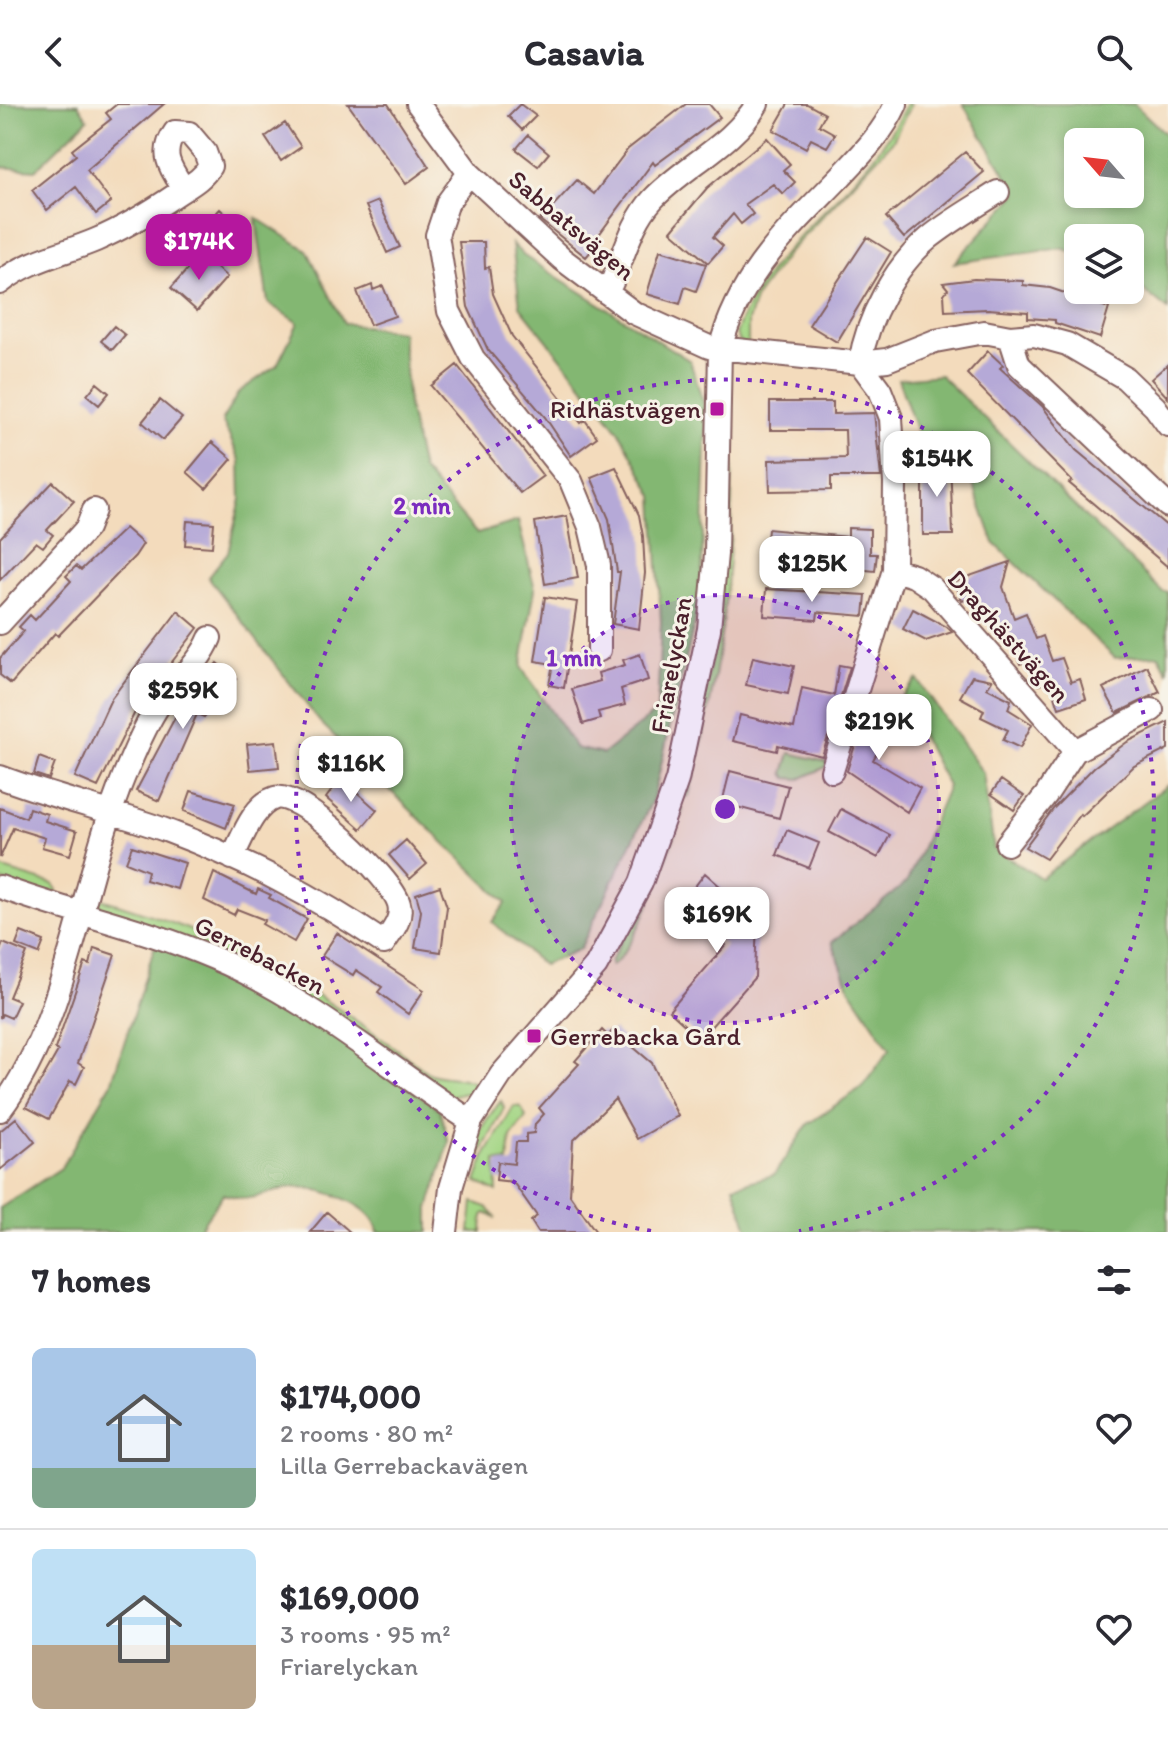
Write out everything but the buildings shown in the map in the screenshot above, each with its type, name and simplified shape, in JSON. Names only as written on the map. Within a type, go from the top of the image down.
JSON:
[{"type":"street","name":"Sabbatsvägen","points":[[418,104],[469,173],[562,259],[607,293],[668,331],[720,349]]},
{"type":"street","points":[[607,293],[631,234],[651,201],[744,121],[757,104]]},
{"type":"street","name":"Friarelyckan","points":[[446,1232],[451,1188],[471,1121],[501,1075],[596,966],[641,883],[671,799],[694,710],[709,629],[716,554],[720,349],[741,289],[761,261],[870,145],[896,104]]},
{"type":"street","points":[[469,173],[448,202],[437,235],[449,311],[473,358],[571,481],[590,527],[599,565],[599,650]]},
{"type":"street","points":[[0,283],[39,260],[98,239],[184,189]]},
{"type":"street","points":[[832,771],[894,570],[895,483],[891,418],[880,390],[860,363],[867,332],[903,268],[928,239],[998,192]]},
{"type":"street","points":[[720,349],[860,363],[887,360],[935,341],[974,334],[1034,335],[1067,344],[1125,378],[1155,407],[1168,425]]},
{"type":"street","points":[[1010,337],[1019,365],[1168,506]]},
{"type":"street","points":[[0,623],[87,528],[94,510]]},
{"type":"street","name":"Draghästvägen","points":[[894,570],[914,576],[932,588],[1075,751]]},
{"type":"street","points":[[0,1110],[32,1059],[109,813],[157,708],[204,652],[210,638]]},
{"type":"street","points":[[1007,844],[1046,795],[1075,751],[1115,733],[1152,710]]},
{"type":"street","points":[[0,777],[167,831],[293,884],[384,943],[396,926],[398,900],[381,877],[335,832],[290,798],[277,797],[261,808],[232,858]]},
{"type":"street","name":"Gerrebacken","points":[[0,887],[217,959],[352,1035],[471,1121]]},
{"type":"green space","points":[[0,104],[78,104],[88,119],[35,170],[0,167]]},
{"type":"green space","points":[[906,104],[911,104],[892,142],[787,254],[756,297],[748,321],[748,346],[740,342],[736,334],[751,300],[770,270],[867,164],[889,136]]},
{"type":"green space","points":[[963,104],[1134,104],[1168,136],[1168,310],[1144,290],[1144,224],[1064,224],[1064,249],[954,263],[1017,194]]},
{"type":"green space","points":[[256,218],[307,250],[344,323],[402,332],[408,405],[422,470],[477,534],[518,521],[535,589],[521,667],[576,748],[603,754],[657,711],[661,622],[654,496],[619,431],[520,306],[512,244],[524,256],[690,361],[707,414],[701,595],[653,799],[580,949],[543,965],[492,922],[506,903],[320,722],[208,577],[228,552],[241,499],[240,460],[222,420],[239,392],[277,365],[298,323],[268,303]]},
{"type":"green space","points":[[940,375],[1163,592],[1168,592],[1168,673],[1159,655],[1115,658],[994,543],[961,451],[924,452],[898,379]]},
{"type":"green space","points":[[722,441],[732,441],[728,576],[709,708],[689,796],[685,797],[682,793],[697,733],[719,613],[728,496]]},
{"type":"green space","points":[[917,679],[983,773],[994,849],[1041,878],[1168,785],[1168,1232],[749,1232],[734,1186],[774,1175],[808,1124],[862,1087],[890,1049],[850,989],[832,942],[907,882],[948,786],[901,697]]},
{"type":"green space","points":[[790,753],[827,762],[826,767],[800,779],[787,778],[784,773]]},
{"type":"green space","points":[[680,805],[683,810],[653,894],[633,938],[611,966],[610,962],[647,893]]},
{"type":"green space","points":[[0,868],[53,884],[57,890],[55,898],[0,880]]},
{"type":"green space","points":[[94,897],[185,928],[228,947],[349,1016],[427,1072],[478,1085],[467,1093],[450,1096],[97,907]]},
{"type":"green space","points":[[156,943],[264,992],[341,1038],[440,1110],[449,1143],[429,1208],[429,1232],[378,1232],[367,1213],[346,1199],[298,1187],[248,1198],[223,1194],[197,1232],[0,1232],[0,1208],[61,1168],[111,1084]]},
{"type":"green space","points":[[501,1101],[504,1108],[470,1174],[473,1145]]},
{"type":"green space","points":[[514,1106],[521,1107],[526,1117],[511,1137],[508,1162],[496,1161],[497,1192],[476,1182],[486,1154]]},
{"type":"green space","points":[[473,1202],[487,1207],[496,1218],[486,1213],[483,1215],[482,1232],[470,1232]]},
{"type":"place","name":"Ridhästvägen","points":[[717,409]]},
{"type":"place","name":"Gerrebacka Gård","points":[[534,1036]]}]
